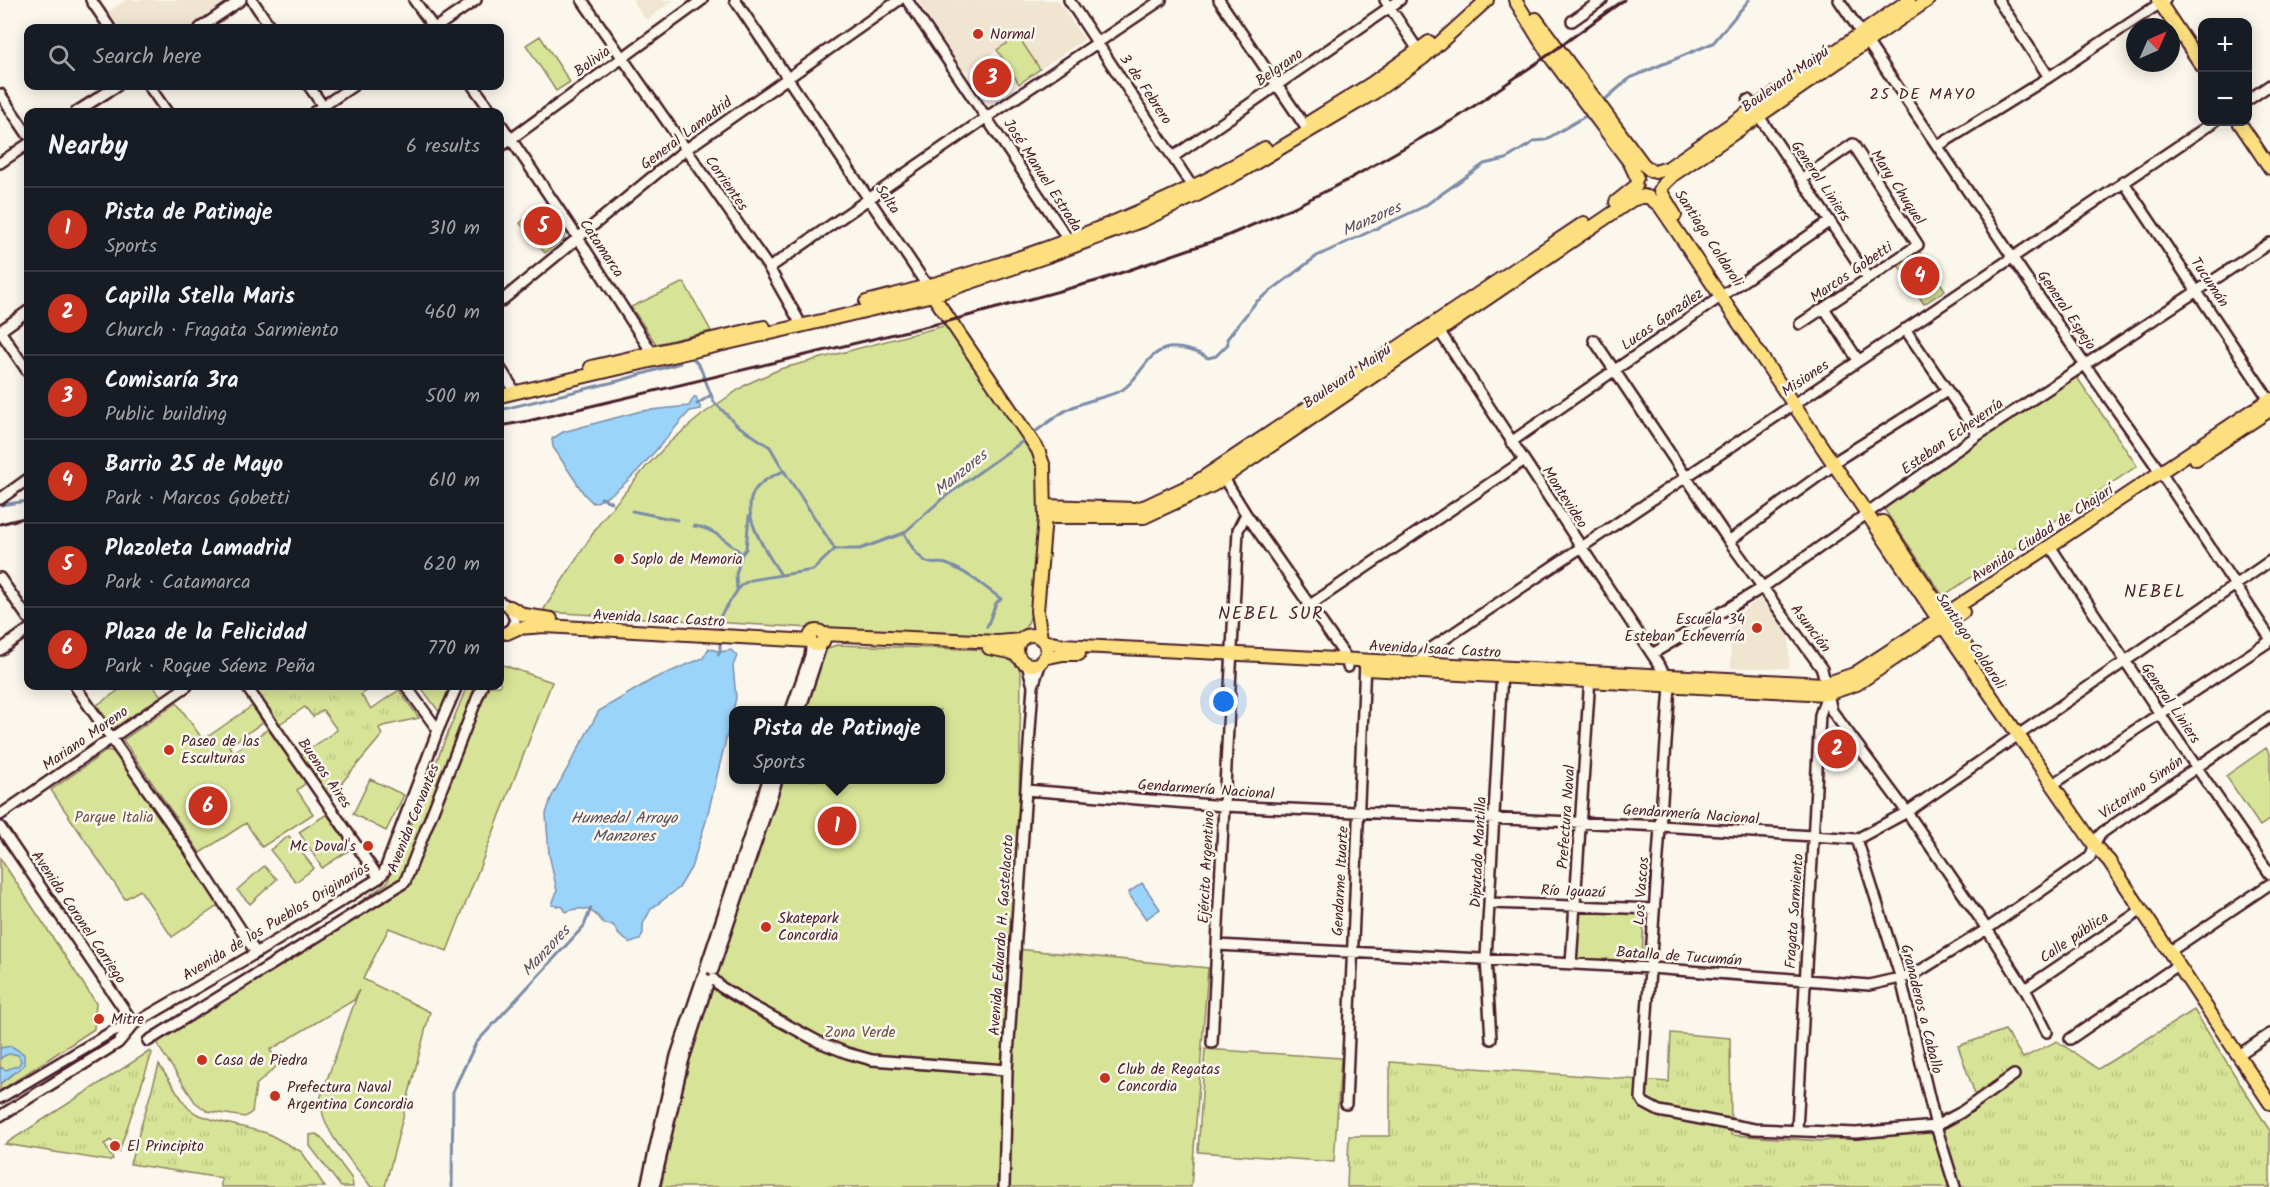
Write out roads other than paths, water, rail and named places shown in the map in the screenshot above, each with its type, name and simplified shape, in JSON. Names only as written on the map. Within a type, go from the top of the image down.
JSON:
[{"type":"main road","points":[[1421,54],[1477,0]]},
{"type":"main road","points":[[508,389],[655,357],[931,291],[979,272],[1141,220],[1375,92],[1487,0]]},
{"type":"main road","name":"Santiago Coldaroli","points":[[1515,0],[1549,55],[1643,165],[1653,172]]},
{"type":"main road","name":"Santiago Coldaroli","points":[[1524,0],[1630,163],[1642,189],[1659,205],[1723,295],[1835,464],[1871,511],[2109,861],[2140,911],[2172,950],[2178,965],[2241,1053],[2270,1103]]},
{"type":"main road","name":"Boulevard Maipú","points":[[1864,37],[1909,0]]},
{"type":"main road","name":"Boulevard Maipú","points":[[1653,172],[1668,168],[1753,108],[1864,37],[1928,0]]},
{"type":"main road","points":[[2161,1],[2198,60]]},
{"type":"main road","name":"Boulevard Maipú","points":[[1661,188],[1673,175],[1753,108]]},
{"type":"main road","points":[[2242,126],[2270,168]]},
{"type":"main road","points":[[1643,172],[1653,172],[1661,179],[1661,188],[1656,195],[1642,189],[1643,172]]},
{"type":"main road","name":"Santiago Coldaroli","points":[[1661,188],[1723,295]]},
{"type":"main road","name":"Boulevard Maipú","points":[[1045,512],[1135,509],[1221,474],[1632,200],[1642,189]]},
{"type":"main road","name":"Salta","points":[[931,291],[949,321],[1038,450],[1044,467],[1045,512]]},
{"type":"main road","name":"Avenida Ciudad de Chajarí","points":[[1826,689],[1944,620],[2163,476],[2270,402]]},
{"type":"main road","points":[[1037,611],[1017,648],[1023,661],[1032,665],[1043,660],[1046,648],[1042,640],[1037,611],[1045,512]]},
{"type":"main road","name":"Avenida Isaac Castro","points":[[504,602],[524,615],[538,618],[675,630]]},
{"type":"main road","name":"Avenida Isaac Castro","points":[[504,634],[518,628],[534,626],[738,633],[996,649],[1010,652],[1023,661]]},
{"type":"main road","points":[[1023,639],[1034,636],[1042,640]]},
{"type":"main road","name":"Avenida Isaac Castro","points":[[817,639],[998,642],[1023,639]]},
{"type":"main road","name":"Avenida Isaac Castro","points":[[1042,640],[1062,645],[1232,658]]},
{"type":"main road","name":"Avenida Isaac Castro","points":[[1043,660],[1063,654],[1232,658],[1826,689]]},
{"type":"main road","name":"Avenida Isaac Castro","points":[[1365,664],[1417,663],[1502,672]]},
{"type":"main road","name":"Santiago Coldaroli","points":[[2020,732],[2058,781],[2096,842]]},
{"type":"main road","points":[[2096,842],[2241,1053],[2270,1090]]},
{"type":"street","points":[[91,0],[107,24]]},
{"type":"street","points":[[206,24],[241,0]]},
{"type":"street","points":[[252,0],[268,24]]},
{"type":"street","points":[[414,0],[432,24]]},
{"type":"street","points":[[441,24],[476,0]]},
{"type":"street","name":"Corrientes","points":[[582,0],[768,268],[798,323]]},
{"type":"street","name":"Bolivia","points":[[504,144],[702,0]]},
{"type":"street","name":"Salta","points":[[735,0],[931,291]]},
{"type":"street","name":"General Lamadrid","points":[[504,299],[685,150],[899,0]]},
{"type":"street","name":"José Manuel Estrada","points":[[907,0],[987,117],[1069,244]]},
{"type":"street","name":"3 de Febrero","points":[[1070,0],[1195,191]]},
{"type":"street","points":[[768,268],[1161,0]]},
{"type":"street","points":[[1220,0],[1307,128]]},
{"type":"street","name":"Belgrano","points":[[1173,157],[1279,86],[1387,4],[1400,0]]},
{"type":"street","points":[[1572,21],[1602,0]]},
{"type":"street","name":"General Espejo","points":[[1839,0],[2163,476],[2270,639]]},
{"type":"street","points":[[1998,0],[2049,77]]},
{"type":"street","points":[[1938,146],[2049,77],[2161,1]]},
{"type":"street","points":[[1387,4],[1421,54]]},
{"type":"street","points":[[2252,97],[2270,84]]},
{"type":"street","points":[[82,108],[111,90]]},
{"type":"street","points":[[152,90],[164,108]]},
{"type":"street","points":[[312,90],[324,108]]},
{"type":"street","points":[[326,108],[348,90]]},
{"type":"street","points":[[476,90],[489,108]]},
{"type":"street","points":[[0,94],[24,129]]},
{"type":"street","name":"General Liniers","points":[[1753,108],[1868,278]]},
{"type":"street","name":"Misiones","points":[[1417,663],[1430,649],[2208,126]]},
{"type":"street","name":"Catamarca","points":[[504,129],[655,357]]},
{"type":"street","name":"Mary Chuquel","points":[[1802,179],[1853,144],[1918,245]]},
{"type":"street","points":[[0,163],[24,147]]},
{"type":"street","name":"Tucumán","points":[[2123,181],[2270,402]]},
{"type":"street","name":"Lucas González","points":[[1511,442],[1830,221]]},
{"type":"street","name":"Esteban Echeverría","points":[[1652,654],[1762,588],[1978,435],[2270,243]]},
{"type":"street","name":"Marcos Gobetti","points":[[1800,324],[1918,245]]},
{"type":"street","points":[[1824,308],[1858,360]]},
{"type":"street","points":[[24,314],[0,331],[24,366]]},
{"type":"street","name":"Montevideo","points":[[1437,328],[1668,681]]},
{"type":"street","points":[[1905,329],[1978,435]]},
{"type":"street","name":"Asunción","points":[[1594,340],[1729,541],[1822,669],[1832,711],[1987,929],[2025,989],[2047,1032]]},
{"type":"street","points":[[1729,541],[1835,464],[1947,391]]},
{"type":"street","points":[[1310,605],[1523,462]]},
{"type":"street","points":[[1221,474],[1348,663]]},
{"type":"street","points":[[0,499],[24,482]]},
{"type":"street","name":"Ejército Argentino","points":[[1212,1043],[1238,530],[1246,514]]},
{"type":"street","name":"General Liniers","points":[[2052,549],[2160,714],[2270,874]]},
{"type":"street","points":[[1857,839],[1906,812],[2270,561]]},
{"type":"street","points":[[0,578],[24,612]]},
{"type":"street","points":[[504,602],[515,620],[511,629],[504,634]]},
{"type":"street","points":[[0,650],[24,633]]},
{"type":"street","points":[[793,706],[817,639]]},
{"type":"street","points":[[801,706],[817,639]]},
{"type":"street","points":[[2058,781],[2270,639]]},
{"type":"street","name":"Avenida Eduardo H. Gastelacoto","points":[[1004,1187],[1007,1070],[1033,686],[1043,660]]},
{"type":"street","name":"Avenida Eduardo H. Gastelacoto","points":[[1023,661],[1033,686]]},
{"type":"street","name":"Gendarme Ituarte","points":[[1346,1104],[1365,664]]},
{"type":"street","name":"Diputado Mantilla","points":[[1491,1039],[1486,958],[1502,672]]},
{"type":"street","name":"Prefectura Naval","points":[[1571,964],[1590,677]]},
{"type":"street","name":"Los Vascos","points":[[1668,681],[1641,1098],[1644,1103],[1659,1111],[1754,1129],[1797,1130]]},
{"type":"street","name":"Fragata Sarmiento","points":[[1797,1130],[1821,715],[1826,689]]},
{"type":"street","points":[[78,690],[212,883],[256,953]]},
{"type":"street","name":"Mariano Moreno","points":[[0,815],[181,690]]},
{"type":"street","name":"Buenos Aires","points":[[249,690],[379,878]]},
{"type":"street","points":[[409,690],[438,730]]},
{"type":"street","name":"Avenida de los Pueblos Originarios","points":[[0,1098],[113,1031],[134,1024],[379,878],[384,872],[455,690]]},
{"type":"street","name":"Avenida Cervantes","points":[[148,1041],[405,882],[480,690]]},
{"type":"street","name":"Victorino Simón","points":[[2096,842],[2103,831],[2270,717]]},
{"type":"street","points":[[654,1187],[683,1062],[767,784]]},
{"type":"street","points":[[646,1187],[676,1056],[709,975],[776,784]]},
{"type":"street","name":"Gendarmería Nacional","points":[[1026,790],[1358,814],[1660,826],[1814,838],[1857,839]]},
{"type":"street","name":"Avenida Coronel Carriego","points":[[0,827],[134,1024]]},
{"type":"street","name":"Granaderos a Caballo","points":[[1857,839],[1901,979],[1936,1125],[1955,1187]]},
{"type":"street","name":"Batalla de Tucumán","points":[[1217,945],[1651,968],[1869,985],[1913,975],[1987,929],[2090,857],[2096,842]]},
{"type":"street","points":[[2172,950],[2270,884]]},
{"type":"street","name":"Río Iguazú","points":[[1490,903],[1654,909]]},
{"type":"street","name":"Calle pública","points":[[2025,989],[2140,911]]},
{"type":"street","points":[[2070,1039],[2178,965]]},
{"type":"street","points":[[709,975],[722,987],[752,1006],[819,1042],[847,1053],[872,1060],[1007,1070]]},
{"type":"street","name":"Avenida de los Pueblos Originarios","points":[[0,1116],[118,1043],[134,1024]]},
{"type":"street","points":[[2241,1053],[2270,1034]]},
{"type":"street","points":[[1797,1130],[1857,1133],[1936,1125],[1960,1113],[2014,1075]]},
{"type":"water","points":[[694,397],[701,409],[690,411],[618,489],[593,503],[584,494],[553,447],[552,439],[563,432],[641,411],[689,406]]},
{"type":"water","name":"Humedal Arroyo Manzores","points":[[709,648],[720,652],[731,650],[737,656],[733,666],[736,698],[734,706],[729,706],[729,727],[706,821],[691,868],[679,888],[651,909],[643,924],[640,940],[630,943],[619,935],[613,925],[604,924],[588,910],[578,909],[566,912],[563,907],[552,905],[557,891],[549,854],[546,814],[551,798],[599,711],[653,679],[703,658]]},
{"type":"water","points":[[1142,883],[1160,909],[1146,919],[1128,893]]},
{"type":"water","points":[[11,1046],[24,1054],[24,1065],[0,1084],[0,1067],[6,1070],[19,1065],[21,1061],[18,1055],[13,1054],[0,1059],[0,1048]]},
{"type":"waterway","name":"Manzores","points":[[1601,103],[1630,78],[1713,43],[1749,0]]},
{"type":"waterway","name":"Manzores","points":[[1031,435],[1072,407],[1122,390],[1152,357],[1165,349],[1187,350],[1208,358],[1216,356],[1228,344],[1227,339],[1256,302],[1317,256],[1423,207],[1484,164],[1506,159],[1535,141],[1545,140],[1589,114]]},
{"type":"waterway","points":[[689,356],[700,367],[714,402],[737,425],[770,447],[784,471],[763,482],[754,492],[750,503],[754,528],[781,575]]},
{"type":"waterway","points":[[504,409],[680,363]]},
{"type":"waterway","points":[[697,404],[711,395]]},
{"type":"waterway","name":"Manzores","points":[[720,632],[721,615],[741,585],[751,580],[813,570],[835,549],[860,549],[904,533],[943,498],[1026,439]]},
{"type":"waterway","points":[[784,471],[835,549]]},
{"type":"waterway","points":[[601,498],[611,502]]},
{"type":"waterway","points":[[0,505],[24,502]]},
{"type":"waterway","points":[[632,511],[677,520]]},
{"type":"waterway","points":[[742,554],[746,549],[749,516]]},
{"type":"waterway","points":[[694,526],[714,533],[742,554],[736,574],[737,591]]},
{"type":"waterway","points":[[904,533],[923,559],[929,563],[946,564],[961,571],[1001,599],[996,603],[987,627]]},
{"type":"waterway","name":"Manzores","points":[[718,655],[720,638]]},
{"type":"waterway","name":"Manzores","points":[[452,1187],[453,1091],[476,1043],[584,926],[591,908]]},
{"type":"railway","points":[[504,425],[949,321],[1100,280],[1222,238],[1292,208],[1344,182],[1458,117],[1624,0]]},
{"type":"railway","points":[[0,524],[24,518]]},
{"type":"place","name":"Normal","points":[[978,34]]},
{"type":"place","name":"Comisaría 3ra","points":[[992,78]]},
{"type":"place","name":"Plazoleta Lamadrid","points":[[543,226]]},
{"type":"place","name":"Barrio 25 de Mayo","points":[[1920,276]]},
{"type":"place","name":"Soplo de Memoria","points":[[619,559]]},
{"type":"place","name":"Escuela 34 Esteban Echeverría","points":[[1757,628]]},
{"type":"place","name":"Capilla Stella Maris","points":[[1837,749]]},
{"type":"place","name":"Paseo de las Esculturas","points":[[169,750]]},
{"type":"place","name":"Plaza de la Felicidad","points":[[208,806]]},
{"type":"place","name":"Pista de Patinaje","points":[[837,826]]},
{"type":"place","name":"Mc Doval's","points":[[368,846]]},
{"type":"place","name":"Skatepark Concordia","points":[[766,927]]},
{"type":"place","name":"Mitre","points":[[99,1019]]},
{"type":"place","name":"Casa de Piedra","points":[[202,1060]]},
{"type":"place","name":"Club de Regatas Concordia","points":[[1105,1078]]},
{"type":"place","name":"Prefectura Naval Argentina Concordia","points":[[275,1096]]},
{"type":"place","name":"El Principito","points":[[115,1146]]},
{"type":"district","name":"25 DE MAYO","points":[[1923,93]]},
{"type":"district","name":"NEBEL","points":[[2155,591]]},
{"type":"district","name":"NEBEL SUR","points":[[1271,613]]},
{"type":"park label","name":"Parque Italia","points":[[114,817]]},
{"type":"park label","name":"Zona Verde","points":[[860,1032]]}]
